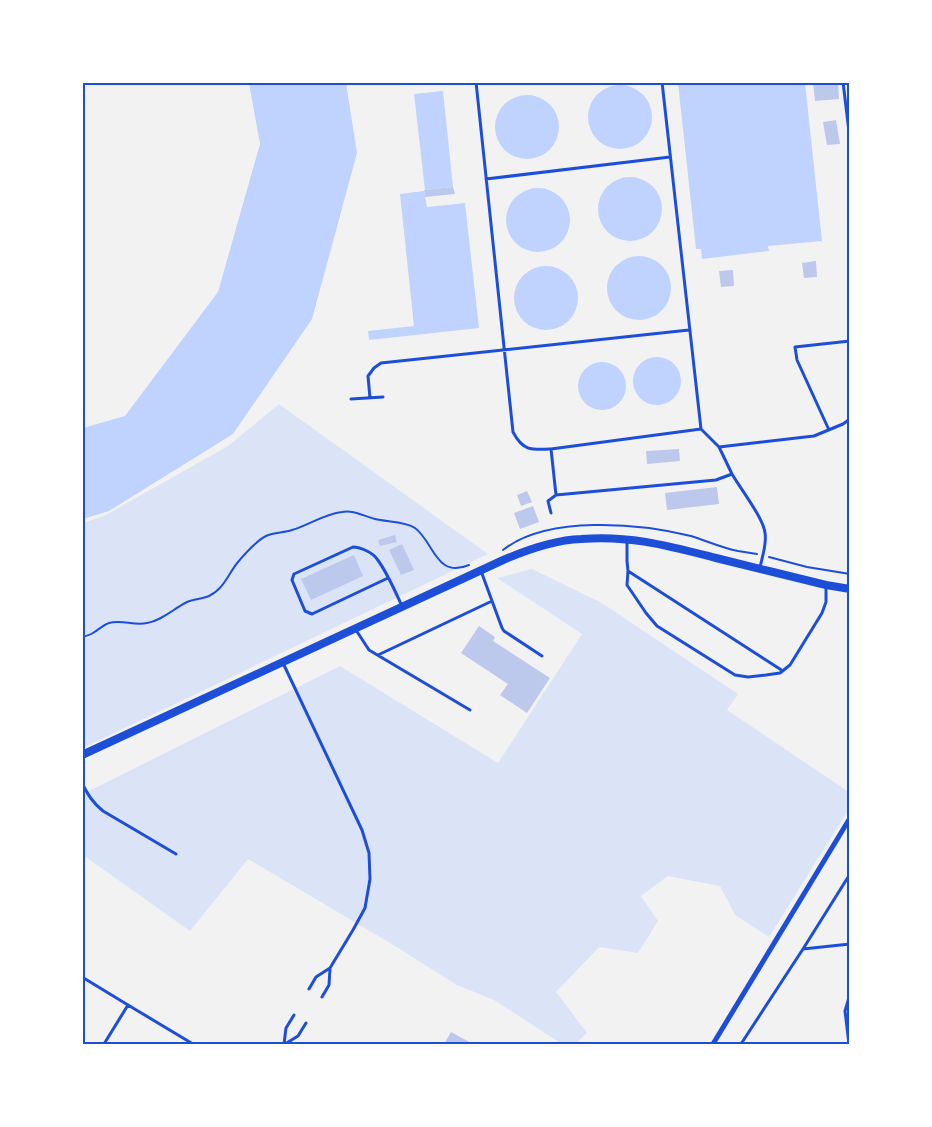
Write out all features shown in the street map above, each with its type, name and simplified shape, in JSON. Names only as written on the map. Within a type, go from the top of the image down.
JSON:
[{"type":"street","points":[[82,755],[481,570],[523,552],[560,542],[580,539],[628,539],[657,543],[826,586],[850,589]]},
{"type":"street","points":[[713,1044],[850,818]]},
{"type":"lane","points":[[476,82],[513,432],[518,442],[534,450],[551,449],[700,430]]},
{"type":"lane","points":[[662,82],[700,430],[719,447],[732,474],[763,524],[766,534],[760,569]]},
{"type":"lane","points":[[843,82],[850,140]]},
{"type":"lane","points":[[486,179],[670,157]]},
{"type":"lane","points":[[370,398],[368,376],[381,362],[689,330]]},
{"type":"lane","points":[[828,430],[797,360],[795,347],[850,341]]},
{"type":"lane","points":[[351,399],[383,397]]},
{"type":"lane","points":[[719,447],[814,436],[843,424],[850,419]]},
{"type":"lane","points":[[551,449],[556,495]]},
{"type":"lane","points":[[550,513],[548,501],[556,495],[716,480],[732,474]]},
{"type":"lane","points":[[628,539],[627,584],[646,613],[657,626],[735,675],[748,677],[780,673],[790,665],[822,613],[826,602],[826,586]]},
{"type":"lane","points":[[388,578],[312,614],[305,610],[292,580],[294,574],[353,547],[359,547],[376,557],[388,578],[403,606]]},
{"type":"lane","points":[[481,570],[504,631],[542,656]]},
{"type":"lane","points":[[628,571],[783,671]]},
{"type":"lane","points":[[377,655],[492,602]]},
{"type":"lane","points":[[355,628],[369,650],[470,710]]},
{"type":"lane","points":[[283,662],[362,830],[369,853],[370,879],[365,908],[330,968],[316,977],[309,989]]},
{"type":"lane","points":[[82,783],[89,796],[103,811],[176,854]]},
{"type":"lane","points":[[741,1044],[804,949],[850,874]]},
{"type":"lane","points":[[804,949],[850,944]]},
{"type":"lane","points":[[322,997],[329,985],[330,968]]},
{"type":"lane","points":[[82,977],[192,1044]]},
{"type":"lane","points":[[849,1044],[845,1011],[850,994]]},
{"type":"lane","points":[[104,1044],[128,1005]]},
{"type":"lane","points":[[285,1044],[286,1028],[294,1015]]},
{"type":"lane","points":[[285,1044],[298,1036],[306,1023]]},
{"type":"path","points":[[82,637],[109,623],[138,625],[159,620],[185,603],[208,597],[221,588],[239,561],[264,536],[292,530],[322,517],[342,512],[352,512],[373,519],[408,524],[422,534],[440,562],[456,568],[463,568],[472,564]]},
{"type":"path","points":[[500,552],[519,540],[558,528],[608,525],[634,526],[691,536],[738,551],[762,555],[807,568],[850,574]]},
{"type":"shaded area","points":[[279,404],[488,554],[83,748],[83,523],[104,516],[228,446]]},
{"type":"shaded area","points":[[532,569],[602,603],[738,694],[727,710],[849,792],[849,809],[769,937],[735,915],[720,886],[668,876],[641,896],[658,921],[638,953],[599,947],[556,992],[587,1033],[575,1044],[562,1044],[494,1000],[457,985],[248,859],[190,931],[83,855],[83,794],[340,666],[498,763],[582,634],[497,578]]},
{"type":"water","points":[[249,83],[346,83],[357,153],[312,319],[233,434],[109,511],[83,519],[83,428],[125,416],[218,292],[260,144]]},
{"type":"water","points":[[678,83],[805,83],[822,241],[768,246],[769,251],[702,259],[701,249],[696,249]]},
{"type":"water","points":[[620,85],[632,87],[643,94],[650,105],[652,117],[650,129],[643,140],[632,147],[620,149],[608,147],[597,140],[590,129],[588,117],[590,105],[597,94],[608,87]]},
{"type":"water","points":[[443,91],[453,187],[425,190],[414,94]]},
{"type":"water","points":[[527,95],[539,97],[550,104],[557,115],[559,127],[557,139],[550,150],[539,157],[527,159],[515,157],[504,150],[497,139],[495,127],[497,115],[504,104],[515,97]]},
{"type":"water","points":[[630,177],[642,179],[653,186],[660,197],[662,209],[660,221],[653,232],[642,239],[630,241],[618,239],[607,232],[600,221],[598,209],[600,197],[607,186],[618,179]]},
{"type":"water","points":[[538,188],[550,190],[561,197],[568,208],[570,220],[568,232],[561,243],[550,250],[538,252],[526,250],[515,243],[508,232],[506,220],[508,208],[515,197],[526,190]]},
{"type":"water","points":[[424,191],[427,207],[465,203],[479,328],[369,340],[368,331],[414,326],[400,194]]},
{"type":"water","points":[[639,256],[651,258],[662,265],[669,276],[671,288],[669,300],[662,311],[651,318],[639,320],[627,318],[616,311],[609,300],[607,288],[609,276],[616,265],[627,258]]},
{"type":"water","points":[[546,266],[558,268],[569,275],[576,286],[578,298],[576,310],[569,321],[558,328],[546,330],[534,328],[523,321],[516,310],[514,298],[516,286],[523,275],[534,268]]},
{"type":"water","points":[[652,357],[662,357],[671,361],[677,367],[680,372],[680,390],[671,401],[662,405],[652,405],[643,401],[637,395],[633,386],[633,376],[637,367],[643,361]]},
{"type":"water","points":[[597,362],[607,362],[616,366],[622,372],[625,377],[625,395],[616,406],[607,410],[597,410],[588,406],[582,400],[578,391],[578,381],[582,372],[588,366]]},
{"type":"building","points":[[813,82],[838,82],[839,99],[815,101]]},
{"type":"building","points":[[836,120],[840,144],[827,145],[823,122]]},
{"type":"building","points":[[453,187],[455,194],[425,197],[424,190]]},
{"type":"building","points":[[816,261],[817,277],[804,278],[802,263]]},
{"type":"building","points":[[733,270],[734,286],[721,287],[719,271]]},
{"type":"building","points":[[679,449],[680,461],[647,464],[646,451]]},
{"type":"building","points":[[717,487],[719,504],[667,510],[665,493]]},
{"type":"building","points":[[527,491],[532,502],[521,506],[517,495]]},
{"type":"building","points":[[533,506],[539,522],[520,529],[514,513]]},
{"type":"building","points":[[395,535],[397,542],[380,546],[378,540]]},
{"type":"building","points":[[402,544],[414,570],[401,575],[389,550]]},
{"type":"building","points":[[354,555],[363,576],[311,600],[301,579]]},
{"type":"building","points":[[479,626],[495,637],[493,641],[550,678],[527,713],[500,695],[508,684],[461,653]]},
{"type":"building","points":[[451,1032],[473,1044],[444,1044]]}]
